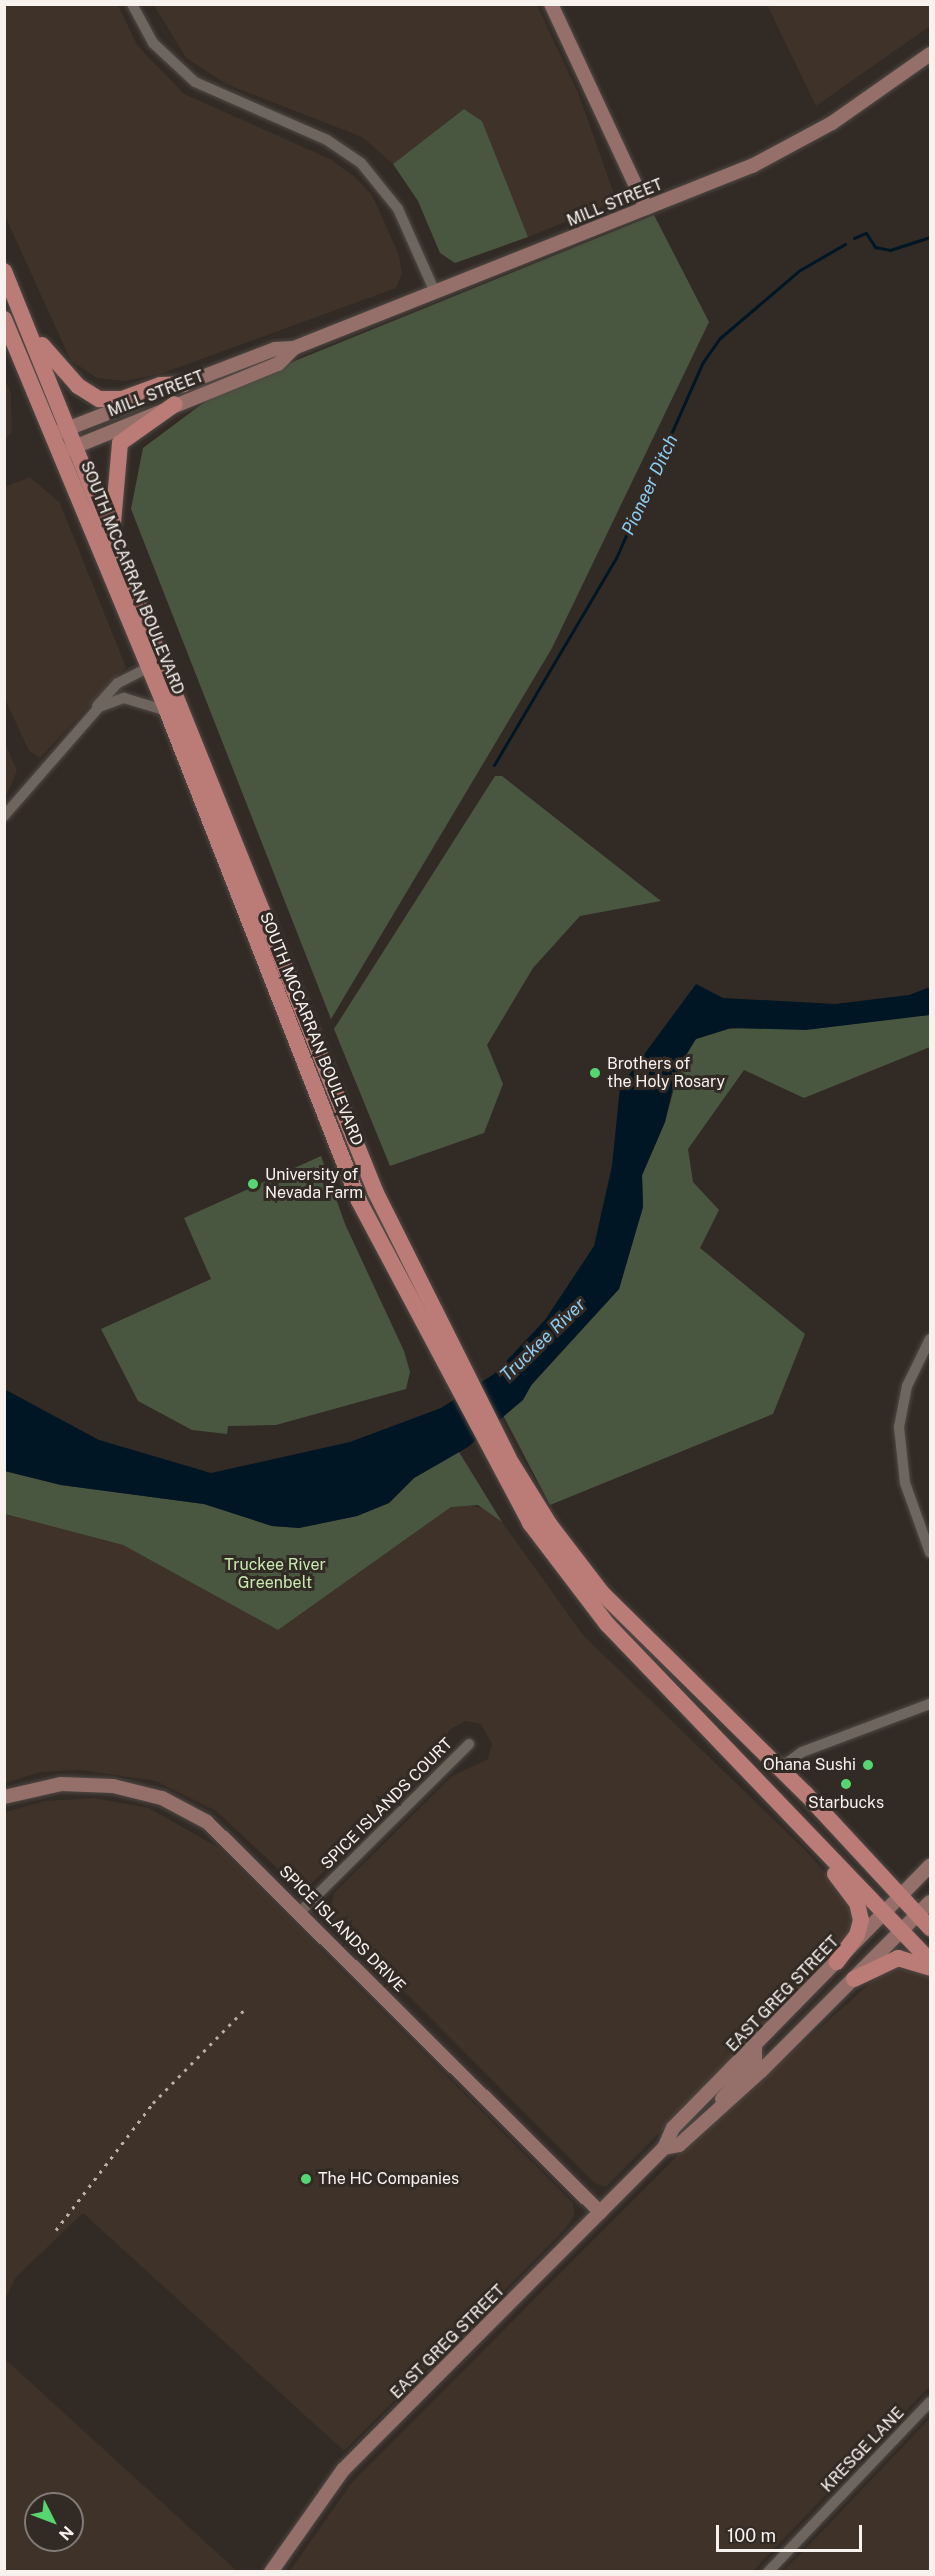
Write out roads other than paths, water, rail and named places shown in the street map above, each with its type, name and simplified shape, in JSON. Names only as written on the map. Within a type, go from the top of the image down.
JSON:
[{"type":"main road","points":[[551,4],[646,208]]},
{"type":"main road","name":"MILL STREET","points":[[53,434],[275,349],[294,348],[646,208],[804,140],[930,54]]},
{"type":"main road","name":"SOUTH MCCARRAN BOULEVARD","points":[[4,271],[71,426],[352,1132],[453,1365]]},
{"type":"main road","name":"SOUTH MCCARRAN BOULEVARD","points":[[4,319],[167,711],[335,1140],[383,1251],[453,1365],[500,1454],[530,1523],[580,1593],[930,1961]]},
{"type":"main road","points":[[30,331],[78,386],[99,399],[122,399],[160,384],[184,384]]},
{"type":"main road","name":"MILL STREET","points":[[61,453],[175,404],[278,364],[294,348]]},
{"type":"main road","points":[[114,536],[120,443],[175,404]]},
{"type":"main road","points":[[335,1140],[352,1132]]},
{"type":"main road","name":"SOUTH MCCARRAN BOULEVARD","points":[[500,1454],[590,1579],[780,1768],[930,1928]]},
{"type":"main road","name":"SPICE ISLANDS DRIVE","points":[[4,1797],[78,1784],[162,1798],[222,1833],[600,2212]]},
{"type":"main road","points":[[778,1800],[860,1909],[857,1935],[837,1962]]},
{"type":"main road","name":"EAST GREG STREET","points":[[271,2571],[343,2470],[664,2148],[673,2128],[930,1866]]},
{"type":"main road","name":"EAST GREG STREET","points":[[664,2148],[679,2145],[713,2115],[930,1902]]},
{"type":"main road","points":[[854,1979],[898,1958],[930,1968]]},
{"type":"main road","points":[[713,2115],[755,2060],[755,2046]]},
{"type":"street","points":[[132,4],[163,56],[195,82],[327,140],[362,163],[398,209],[435,292]]},
{"type":"street","points":[[4,816],[112,688],[149,667]]},
{"type":"street","points":[[94,712],[124,698],[167,711]]},
{"type":"street","points":[[930,1339],[907,1386],[899,1437],[905,1483],[930,1552]]},
{"type":"street","points":[[780,1768],[802,1752],[930,1704]]},
{"type":"street","name":"SPICE ISLANDS COURT","points":[[301,1911],[469,1744]]},
{"type":"street","name":"KRESGE LANE","points":[[768,2571],[930,2402]]},
{"type":"water","name":"Truckee River","points":[[696,984],[723,998],[835,1004],[909,995],[930,987],[930,1015],[806,1030],[731,1028],[696,1039],[677,1070],[665,1122],[642,1175],[643,1207],[619,1289],[532,1384],[523,1400],[468,1447],[414,1478],[389,1503],[357,1516],[299,1528],[272,1526],[204,1504],[61,1485],[5,1471],[4,1389],[99,1440],[211,1473],[350,1442],[441,1408],[494,1374],[545,1320],[594,1246],[612,1166],[620,1087]]},
{"type":"waterway","name":"Pioneer Ditch","points":[[854,238],[866,233],[875,247],[890,250],[930,237]]},
{"type":"waterway","name":"Pioneer Ditch","points":[[494,765],[616,558],[703,362],[720,338],[800,270],[845,244]]},
{"type":"railway","points":[[56,2230],[153,2103],[247,2007]]},
{"type":"place","name":"Brothers of the Holy Rosary","points":[[595,1073]]},
{"type":"place","name":"University of Nevada Farm","points":[[253,1184]]},
{"type":"place","name":"Ohana Sushi","points":[[868,1765]]},
{"type":"place","name":"Starbucks","points":[[846,1784]]},
{"type":"place","name":"The HC Companies","points":[[306,2179]]},
{"type":"park label","name":"Truckee River Greenbelt","points":[[275,1574]]}]
